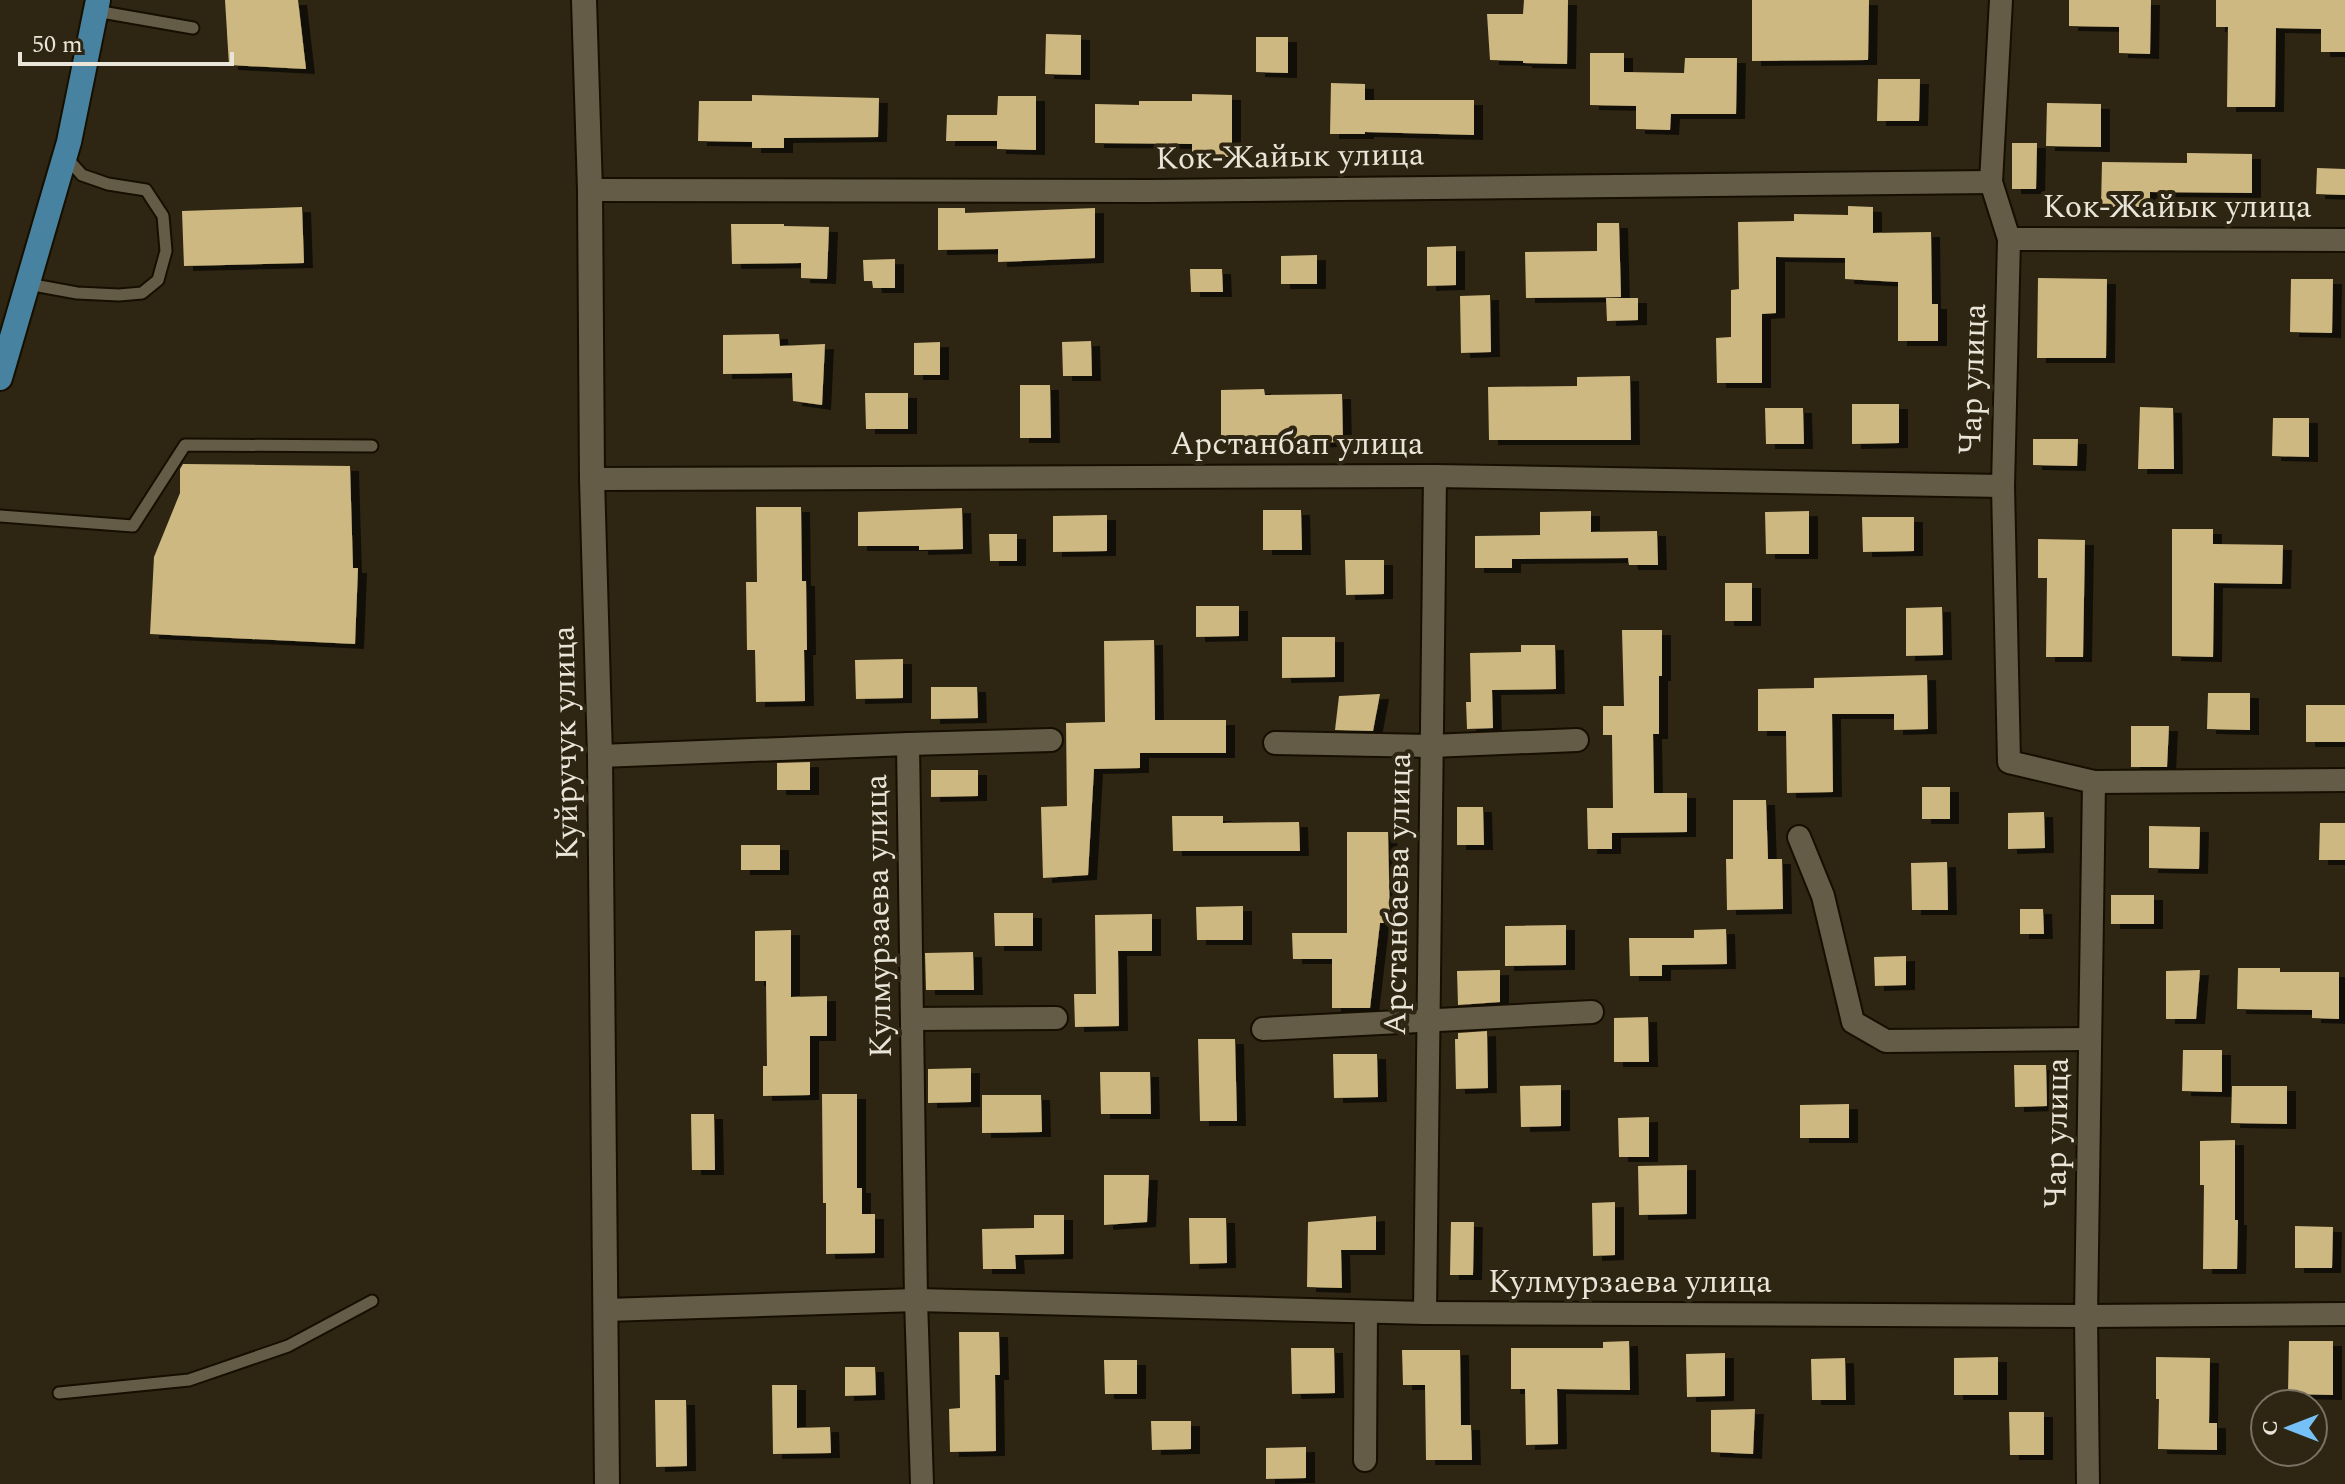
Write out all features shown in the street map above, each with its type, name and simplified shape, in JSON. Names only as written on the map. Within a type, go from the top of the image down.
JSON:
[{"type":"main road","points":[[0,378],[64,156],[97,5]]},
{"type":"street","name":"Куйручук улица","points":[[584,0],[600,756],[607,1484]]},
{"type":"street","name":"Чар улица","points":[[2001,0],[1991,182],[2009,239],[2003,486],[2009,762],[2094,782],[2086,1316],[2088,1484]]},
{"type":"street","name":"Кок-Жайык улица","points":[[590,190],[1166,191],[1991,182]]},
{"type":"street","name":"Кок-Жайык улица","points":[[2009,239],[2345,240]]},
{"type":"street","name":"Арстанбап улица","points":[[592,479],[1435,476],[2003,486]]},
{"type":"street","name":"Арстанбаева улица","points":[[1425,1313],[1435,476]]},
{"type":"street","points":[[908,744],[1051,740]]},
{"type":"street","points":[[1275,743],[1431,746],[1577,740]]},
{"type":"street","name":"Кулмурзаева улица","points":[[600,756],[908,744],[916,1300],[922,1484]]},
{"type":"street","points":[[2094,782],[2345,780]]},
{"type":"street","points":[[1799,837],[1823,896],[1853,1022],[1886,1041],[2090,1039]]},
{"type":"street","points":[[1263,1029],[1592,1012]]},
{"type":"street","points":[[912,1019],[1056,1018]]},
{"type":"street","name":"Кулмурзаева улица","points":[[606,1310],[916,1300],[1425,1313],[2345,1314]]},
{"type":"street","points":[[1365,1460],[1366,1312]]},
{"type":"lane","points":[[97,5],[193,28]]},
{"type":"lane","points":[[27,284],[77,293],[119,295],[142,293],[158,280],[166,251],[163,216],[146,190],[108,184],[82,175],[64,156]]},
{"type":"lane","points":[[0,516],[133,526],[185,445],[372,446]]},
{"type":"lane","points":[[59,1393],[189,1380],[288,1346],[372,1301]]},
{"type":"building","points":[[225,0],[298,0],[306,69],[229,65]]},
{"type":"building","points":[[1524,0],[1568,0],[1567,64],[1490,60],[1487,14],[1523,14]]},
{"type":"building","points":[[1752,0],[1869,0],[1868,60],[1752,61]]},
{"type":"building","points":[[2069,0],[2151,0],[2150,54],[2119,53],[2119,27],[2069,26]]},
{"type":"building","points":[[2216,0],[2345,0],[2345,52],[2321,52],[2321,29],[2276,28],[2275,107],[2227,107],[2228,27],[2216,27]]},
{"type":"building","points":[[1046,34],[1081,35],[1081,75],[1045,74]]},
{"type":"building","points":[[1256,37],[1288,37],[1288,73],[1256,72]]},
{"type":"building","points":[[1590,53],[1624,53],[1624,72],[1684,73],[1685,58],[1737,58],[1736,114],[1671,114],[1670,130],[1636,129],[1636,106],[1590,105]]},
{"type":"building","points":[[1878,79],[1920,79],[1919,121],[1877,121]]},
{"type":"building","points":[[1331,83],[1365,84],[1365,100],[1474,100],[1474,135],[1330,134]]},
{"type":"building","points":[[1192,94],[1232,95],[1232,157],[1192,157],[1192,144],[1095,143],[1095,104],[1192,101]]},
{"type":"building","points":[[752,95],[879,98],[878,137],[784,138],[784,148],[752,148],[752,142],[698,141],[699,101],[752,101]]},
{"type":"building","points":[[998,96],[1036,96],[1036,150],[997,149],[997,141],[946,141],[947,115],[997,115]]},
{"type":"building","points":[[2047,103],[2101,104],[2101,147],[2046,146]]},
{"type":"building","points":[[2012,143],[2037,143],[2036,189],[2012,189]]},
{"type":"building","points":[[2187,153],[2252,154],[2252,193],[2150,192],[2150,207],[2101,207],[2102,162],[2187,163]]},
{"type":"building","points":[[2317,168],[2345,169],[2345,195],[2316,194]]},
{"type":"building","points":[[1848,206],[1873,207],[1873,233],[1931,232],[1932,304],[1938,304],[1938,341],[1898,341],[1898,282],[1845,279],[1845,258],[1776,257],[1776,313],[1762,314],[1762,383],[1717,383],[1716,338],[1731,337],[1731,290],[1739,289],[1738,222],[1794,221],[1794,214],[1848,215]]},
{"type":"building","points":[[302,207],[304,263],[184,266],[182,211]]},
{"type":"building","points":[[938,208],[965,208],[965,213],[1095,208],[1095,258],[998,262],[998,249],[938,250]]},
{"type":"building","points":[[1597,223],[1619,223],[1621,297],[1526,298],[1525,252],[1597,251]]},
{"type":"building","points":[[731,224],[829,227],[827,279],[801,278],[801,263],[732,264]]},
{"type":"building","points":[[1456,246],[1456,285],[1427,286],[1427,247]]},
{"type":"building","points":[[1317,255],[1317,284],[1281,284],[1281,256]]},
{"type":"building","points":[[895,259],[895,288],[873,288],[872,281],[864,281],[863,260]]},
{"type":"building","points":[[1190,269],[1222,269],[1223,292],[1191,292]]},
{"type":"building","points":[[2038,278],[2107,279],[2106,358],[2037,358]]},
{"type":"building","points":[[2291,279],[2333,279],[2332,333],[2290,332]]},
{"type":"building","points":[[1490,295],[1491,352],[1461,353],[1460,296]]},
{"type":"building","points":[[1606,298],[1638,298],[1638,320],[1607,321]]},
{"type":"building","points":[[779,334],[780,346],[825,344],[822,405],[793,401],[792,373],[723,374],[723,335]]},
{"type":"building","points":[[1091,341],[1092,376],[1063,376],[1062,342]]},
{"type":"building","points":[[940,342],[940,375],[914,375],[914,343]]},
{"type":"building","points":[[1630,376],[1631,440],[1489,440],[1488,387],[1577,386],[1577,377]]},
{"type":"building","points":[[1020,385],[1050,385],[1051,438],[1020,438]]},
{"type":"building","points":[[1264,389],[1265,395],[1342,394],[1343,442],[1221,444],[1221,390]]},
{"type":"building","points":[[865,393],[908,393],[908,429],[866,429]]},
{"type":"building","points":[[1852,404],[1899,404],[1899,443],[1852,444]]},
{"type":"building","points":[[2140,407],[2173,408],[2174,469],[2138,469]]},
{"type":"building","points":[[1765,408],[1803,408],[1804,444],[1766,444]]},
{"type":"building","points":[[2273,418],[2309,418],[2309,457],[2272,456]]},
{"type":"building","points":[[2033,439],[2078,439],[2077,466],[2033,465]]},
{"type":"building","points":[[183,464],[350,466],[353,568],[358,568],[355,644],[150,634],[154,557],[180,493],[180,469]]},
{"type":"building","points":[[756,507],[801,507],[802,581],[806,581],[805,701],[756,702],[755,650],[747,650],[746,582],[757,582]]},
{"type":"building","points":[[962,508],[963,549],[858,546],[858,512]]},
{"type":"building","points":[[1263,510],[1301,510],[1302,550],[1263,550]]},
{"type":"building","points":[[1591,511],[1591,532],[1657,531],[1658,565],[1629,565],[1628,558],[1512,559],[1512,568],[1475,568],[1475,536],[1540,535],[1540,512]]},
{"type":"building","points":[[1809,511],[1809,554],[1766,554],[1765,512]]},
{"type":"building","points":[[1107,515],[1107,551],[1053,552],[1053,516]]},
{"type":"building","points":[[1862,517],[1914,517],[1914,551],[1863,552]]},
{"type":"building","points":[[2172,529],[2213,529],[2213,544],[2283,545],[2282,584],[2214,583],[2213,657],[2172,656]]},
{"type":"building","points":[[989,534],[1017,534],[1017,561],[990,561]]},
{"type":"building","points":[[2038,539],[2085,540],[2083,657],[2046,657],[2047,578],[2038,578]]},
{"type":"building","points":[[1345,560],[1384,560],[1384,594],[1346,595]]},
{"type":"building","points":[[1725,583],[1752,583],[1752,621],[1725,621]]},
{"type":"building","points":[[1196,606],[1239,606],[1239,636],[1196,637]]},
{"type":"building","points":[[1942,607],[1943,655],[1906,656],[1906,608]]},
{"type":"building","points":[[1622,630],[1662,630],[1659,734],[1653,734],[1654,793],[1687,793],[1687,832],[1612,833],[1612,849],[1588,849],[1587,808],[1613,808],[1612,735],[1603,735],[1603,706],[1624,706]]},
{"type":"building","points":[[1282,637],[1335,637],[1335,677],[1282,678]]},
{"type":"building","points":[[1154,640],[1155,720],[1226,720],[1226,753],[1140,753],[1140,768],[1094,769],[1088,875],[1043,878],[1041,807],[1067,806],[1066,723],[1105,722],[1104,641]]},
{"type":"building","points":[[1521,645],[1555,645],[1556,689],[1492,690],[1493,728],[1467,729],[1466,702],[1471,702],[1470,653],[1521,652]]},
{"type":"building","points":[[903,659],[903,698],[856,699],[855,660]]},
{"type":"building","points":[[1927,675],[1928,729],[1894,730],[1894,714],[1832,714],[1833,792],[1787,793],[1786,731],[1758,731],[1758,689],[1814,688],[1814,678]]},
{"type":"building","points":[[931,687],[977,687],[978,718],[931,719]]},
{"type":"building","points":[[2208,693],[2250,693],[2250,730],[2207,729]]},
{"type":"building","points":[[1380,694],[1373,731],[1335,730],[1339,696]]},
{"type":"building","points":[[2306,705],[2345,705],[2345,742],[2306,742]]},
{"type":"building","points":[[2131,726],[2169,726],[2167,767],[2131,767]]},
{"type":"building","points":[[810,762],[810,790],[777,790],[777,763]]},
{"type":"building","points":[[931,770],[978,770],[978,796],[931,797]]},
{"type":"building","points":[[1922,787],[1950,787],[1950,819],[1922,819]]},
{"type":"building","points":[[1733,800],[1766,800],[1768,859],[1782,859],[1783,909],[1727,910],[1726,859],[1733,859]]},
{"type":"building","points":[[1457,807],[1483,807],[1484,845],[1457,845]]},
{"type":"building","points":[[2044,812],[2045,848],[2008,849],[2008,813]]},
{"type":"building","points":[[1172,816],[1223,816],[1223,823],[1299,822],[1300,851],[1173,851]]},
{"type":"building","points":[[2320,823],[2345,823],[2345,860],[2319,860]]},
{"type":"building","points":[[2149,826],[2200,827],[2199,869],[2149,868]]},
{"type":"building","points":[[1347,832],[1388,832],[1390,923],[1380,923],[1370,1008],[1332,1008],[1332,959],[1293,959],[1292,933],[1347,933]]},
{"type":"building","points":[[741,845],[780,845],[780,870],[741,870]]},
{"type":"building","points":[[1947,862],[1948,910],[1912,910],[1911,863]]},
{"type":"building","points":[[2111,895],[2154,895],[2154,924],[2111,924]]},
{"type":"building","points":[[1243,906],[1243,940],[1197,940],[1196,907]]},
{"type":"building","points":[[2020,909],[2043,909],[2044,934],[2020,934]]},
{"type":"building","points":[[994,913],[1033,913],[1033,946],[995,946]]},
{"type":"building","points":[[1152,914],[1152,951],[1118,951],[1119,1026],[1075,1027],[1074,994],[1096,994],[1095,915]]},
{"type":"building","points":[[1566,925],[1566,965],[1505,966],[1505,926]]},
{"type":"building","points":[[1726,929],[1727,964],[1662,965],[1662,976],[1630,976],[1629,938],[1694,938],[1694,930]]},
{"type":"building","points":[[791,930],[791,997],[827,996],[827,1036],[810,1036],[810,1095],[763,1096],[763,1066],[767,1066],[766,981],[755,981],[755,931]]},
{"type":"building","points":[[973,952],[974,990],[926,990],[925,953]]},
{"type":"building","points":[[1906,956],[1906,985],[1875,986],[1874,957]]},
{"type":"building","points":[[2238,968],[2339,972],[2339,1019],[2312,1018],[2312,1010],[2237,1009]]},
{"type":"building","points":[[1500,970],[1500,1002],[1458,1005],[1457,971]]},
{"type":"building","points":[[2200,970],[2196,1019],[2166,1019],[2166,971]]},
{"type":"building","points":[[1648,1017],[1649,1062],[1614,1062],[1614,1018]]},
{"type":"building","points":[[1487,1031],[1488,1088],[1456,1089],[1455,1039],[1458,1039],[1458,1033]]},
{"type":"building","points":[[1198,1039],[1235,1039],[1237,1121],[1200,1121]]},
{"type":"building","points":[[2183,1050],[2222,1050],[2222,1092],[2182,1091]]},
{"type":"building","points":[[1333,1054],[1377,1054],[1378,1097],[1334,1098]]},
{"type":"building","points":[[2014,1065],[2046,1065],[2047,1106],[2015,1107]]},
{"type":"building","points":[[971,1068],[971,1102],[928,1103],[928,1069]]},
{"type":"building","points":[[1100,1072],[1150,1072],[1151,1114],[1101,1114]]},
{"type":"building","points":[[1561,1085],[1561,1126],[1521,1127],[1520,1086]]},
{"type":"building","points":[[2232,1086],[2287,1086],[2287,1124],[2231,1123]]},
{"type":"building","points":[[822,1094],[857,1094],[857,1188],[862,1188],[862,1214],[875,1214],[875,1253],[826,1254]]},
{"type":"building","points":[[982,1095],[1041,1095],[1042,1132],[982,1133]]},
{"type":"building","points":[[1849,1104],[1849,1138],[1800,1138],[1800,1105]]},
{"type":"building","points":[[691,1114],[714,1114],[715,1170],[692,1170]]},
{"type":"building","points":[[1649,1117],[1649,1157],[1619,1157],[1618,1118]]},
{"type":"building","points":[[2235,1140],[2237,1269],[2203,1269],[2204,1185],[2200,1185],[2200,1141]]},
{"type":"building","points":[[1687,1165],[1687,1214],[1639,1215],[1638,1166]]},
{"type":"building","points":[[1104,1175],[1149,1175],[1147,1222],[1104,1225]]},
{"type":"building","points":[[1615,1202],[1615,1255],[1593,1256],[1592,1203]]},
{"type":"building","points":[[1034,1215],[1064,1215],[1064,1254],[1015,1255],[1016,1269],[983,1269],[982,1229],[1034,1228]]},
{"type":"building","points":[[1376,1216],[1376,1250],[1341,1250],[1342,1288],[1307,1287],[1308,1222]]},
{"type":"building","points":[[1189,1218],[1226,1218],[1227,1263],[1190,1264]]},
{"type":"building","points":[[1451,1222],[1474,1222],[1473,1275],[1450,1275]]},
{"type":"building","points":[[2295,1226],[2333,1227],[2332,1268],[2295,1268]]},
{"type":"building","points":[[959,1332],[999,1332],[1000,1375],[995,1375],[996,1451],[950,1452],[949,1409],[960,1408]]},
{"type":"building","points":[[1629,1341],[1630,1390],[1557,1389],[1558,1444],[1526,1445],[1525,1389],[1511,1389],[1511,1348],[1603,1348],[1603,1342]]},
{"type":"building","points":[[2289,1341],[2333,1341],[2333,1395],[2329,1395],[2329,1388],[2288,1388]]},
{"type":"building","points":[[1291,1348],[1334,1348],[1335,1393],[1292,1394]]},
{"type":"building","points":[[1402,1350],[1460,1350],[1461,1425],[1471,1425],[1472,1460],[1426,1460],[1425,1385],[1403,1385]]},
{"type":"building","points":[[1725,1353],[1725,1396],[1687,1397],[1686,1354]]},
{"type":"building","points":[[1998,1357],[1998,1395],[1954,1395],[1954,1358]]},
{"type":"building","points":[[2156,1357],[2210,1358],[2209,1423],[2217,1423],[2217,1450],[2158,1449]]},
{"type":"building","points":[[1845,1358],[1846,1400],[1812,1400],[1811,1359]]},
{"type":"building","points":[[1104,1360],[1137,1360],[1137,1394],[1105,1394]]},
{"type":"building","points":[[845,1367],[875,1367],[876,1395],[845,1396]]},
{"type":"building","points":[[772,1385],[797,1385],[797,1428],[830,1427],[831,1453],[773,1454]]},
{"type":"building","points":[[655,1400],[686,1400],[687,1466],[656,1467]]},
{"type":"building","points":[[1755,1409],[1753,1454],[1711,1452],[1711,1410]]},
{"type":"building","points":[[2009,1412],[2044,1412],[2044,1455],[2010,1455]]},
{"type":"building","points":[[1151,1421],[1191,1421],[1191,1449],[1152,1450]]},
{"type":"building","points":[[1306,1447],[1306,1478],[1266,1479],[1266,1448]]}]
